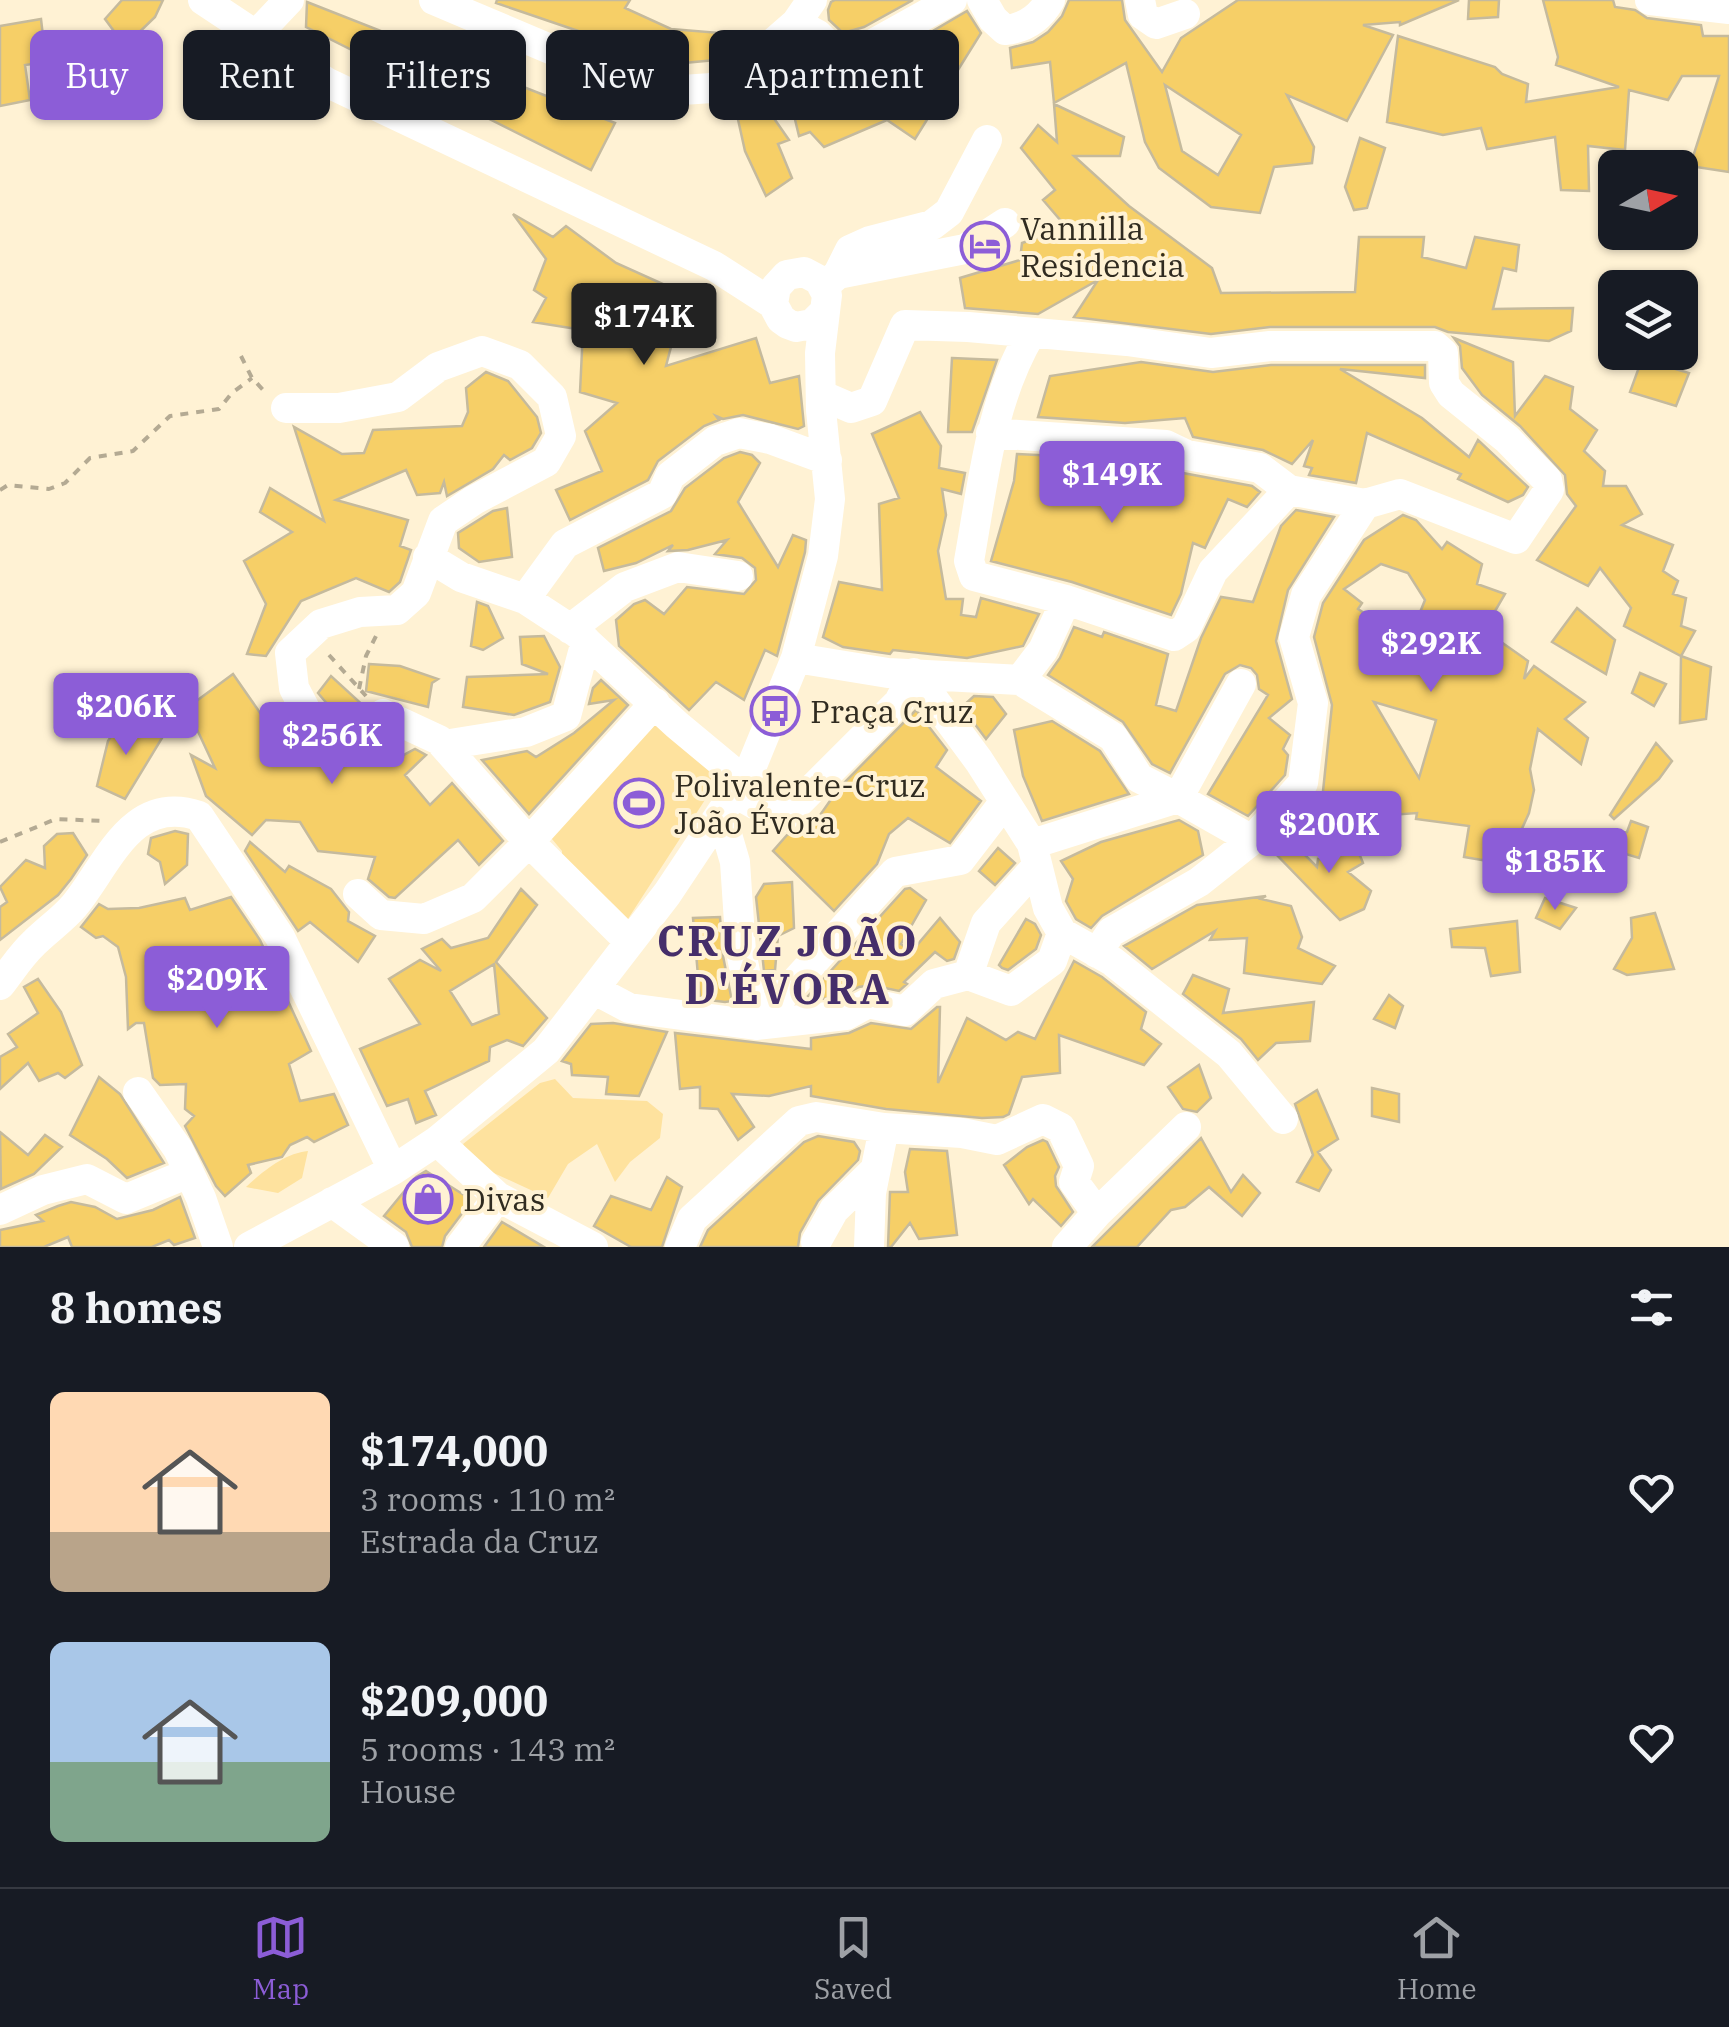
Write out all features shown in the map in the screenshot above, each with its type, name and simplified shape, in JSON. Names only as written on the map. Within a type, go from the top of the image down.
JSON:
[{"type":"street","points":[[202,0],[244,30]]},
{"type":"street","points":[[261,30],[289,0]]},
{"type":"street","points":[[434,0],[640,87],[682,90],[712,88],[739,73],[804,11],[818,35],[836,54],[871,45],[952,0]]},
{"type":"street","points":[[982,0],[1005,30],[1020,28],[1044,12],[1050,0]]},
{"type":"street","points":[[1140,0],[1143,15],[1156,24],[1185,14]]},
{"type":"street","points":[[1650,0],[1729,9]]},
{"type":"street","points":[[330,84],[714,266],[773,304],[781,319],[796,326],[812,324],[850,250],[870,240],[932,225],[950,212],[987,140]]},
{"type":"street","points":[[829,290],[965,250],[1006,223]]},
{"type":"street","points":[[714,266],[788,275],[804,272],[829,290]]},
{"type":"street","points":[[773,304],[776,287],[788,275]]},
{"type":"street","points":[[249,1247],[393,1170],[436,1142],[546,1051],[667,894],[751,768],[796,658],[823,556],[830,500],[820,352],[829,290]]},
{"type":"street","points":[[796,326],[821,402]]},
{"type":"street","points":[[821,402],[852,408],[872,401],[905,326],[968,327],[1127,341],[1210,353],[1270,346],[1435,346],[1443,353],[1444,384],[1451,394],[1507,439],[1547,480],[1549,490],[1516,538],[1400,494],[1366,504],[1289,490],[1260,468],[1186,455],[1166,445],[991,434]]},
{"type":"street","points":[[1031,334],[1008,380],[991,434],[969,561],[974,576],[1066,600],[1174,636],[1186,628],[1212,571],[1289,490]]},
{"type":"street","points":[[286,408],[339,408],[398,396],[438,367],[482,350],[520,365],[552,397],[561,436],[546,462],[474,500],[443,522],[416,592],[397,610],[360,612],[321,624],[290,653],[294,688],[322,740]]},
{"type":"street","points":[[525,598],[565,544],[662,494],[670,476],[714,441],[739,432],[828,460]]},
{"type":"street","points":[[1097,953],[1111,932],[1199,882],[1252,840],[1303,783],[1313,703],[1294,638],[1306,596],[1366,504]]},
{"type":"street","points":[[428,557],[461,577],[525,598],[578,635],[655,704],[732,795],[778,818],[784,817],[900,702],[914,673]]},
{"type":"street","points":[[444,745],[526,732],[566,716],[578,635],[625,588],[678,567],[738,576]]},
{"type":"street","points":[[1020,680],[1043,650],[1066,600]]},
{"type":"street","points":[[796,658],[888,673],[1020,680],[1113,738],[1139,778],[1252,840]]},
{"type":"street","points":[[914,673],[979,761],[1035,856],[1048,908],[1062,933],[1097,953],[1230,1054],[1282,1119]]},
{"type":"street","points":[[968,975],[986,923],[1035,856],[1178,798],[1241,684]]},
{"type":"street","points":[[358,894],[381,915],[424,920],[472,898],[529,842],[655,704]]},
{"type":"street","points":[[383,714],[444,745],[529,842],[629,941]]},
{"type":"street","points":[[732,795],[741,952],[756,1025]]},
{"type":"street","points":[[756,1025],[895,872],[960,860],[1004,804]]},
{"type":"street","points":[[0,985],[32,945],[72,908],[120,838],[148,818],[166,811],[199,816],[280,937],[393,1170]]},
{"type":"street","points":[[595,990],[629,1008],[756,1025],[846,1015],[868,1003],[905,1011],[934,984],[968,975],[1010,991],[1052,961],[1062,933]]},
{"type":"street","points":[[138,1092],[178,1149],[218,1247]]},
{"type":"street","points":[[680,1247],[692,1219],[799,1121],[816,1118],[998,1140],[1044,1119],[1060,1128],[1079,1166],[1074,1182],[1096,1213]]},
{"type":"street","points":[[1067,1247],[1096,1213],[1186,1127]]},
{"type":"street","points":[[869,1247],[870,1192],[884,1128]]},
{"type":"street","points":[[436,1142],[498,1197],[593,1247]]},
{"type":"street","points":[[816,1242],[834,1210],[876,1170]]},
{"type":"street","points":[[0,1210],[43,1190],[87,1179],[126,1200],[189,1172]]},
{"type":"street","points":[[460,1247],[498,1197]]},
{"type":"street","points":[[332,1202],[394,1247]]},
{"type":"path","points":[[241,356],[252,378],[286,408]]},
{"type":"path","points":[[0,490],[8,485],[49,489],[65,483],[90,458],[133,451],[170,416],[219,409],[252,378]]},
{"type":"path","points":[[359,688],[366,656],[388,610]]},
{"type":"path","points":[[321,624],[329,654],[383,714]]},
{"type":"path","points":[[0,842],[56,819],[80,822],[148,818]]},
{"type":"shaded area","name":"Polivalente-Cruz João Évora","points":[[654,713],[723,772],[626,922],[562,870],[562,851],[547,833]]},
{"type":"shaded area","points":[[555,1079],[573,1098],[647,1101],[663,1114],[660,1138],[630,1162],[615,1182],[597,1144],[568,1164],[548,1198],[474,1164],[463,1144],[540,1083]]},
{"type":"shaded area","points":[[308,1151],[302,1178],[278,1193],[246,1187],[282,1159]]},
{"type":"building","points":[[122,0],[163,0],[155,17],[142,30],[113,30],[105,19]]},
{"type":"building","points":[[630,0],[625,8],[671,29],[683,30],[575,30],[496,3]]},
{"type":"building","points":[[913,0],[854,30],[840,30],[829,20],[831,2]]},
{"type":"building","points":[[1069,0],[1122,0],[1125,20],[1162,72],[1181,38],[1238,0],[1459,0],[1400,25],[1363,25],[1393,35],[1347,121],[1287,95],[1314,147],[1312,163],[1274,167],[1260,213],[1211,207],[1159,168],[1145,142],[1126,63],[1054,103],[1050,62],[1012,68],[1010,48],[1033,42],[1062,16]],"holes":[[[1165,85],[1241,135],[1218,175],[1182,151]]]},
{"type":"building","points":[[1469,0],[1499,0],[1498,17],[1468,19]]},
{"type":"building","points":[[1543,0],[1613,0],[1615,7],[1635,10],[1647,18],[1701,25],[1703,36],[1729,36],[1729,172],[1698,167],[1695,150],[1719,76],[1682,76],[1668,100],[1629,90],[1625,150],[1588,146],[1589,191],[1561,190],[1555,137],[1487,149],[1481,128],[1443,135],[1387,122],[1398,36],[1495,67],[1502,74],[1528,84],[1526,102],[1619,87],[1556,65],[1558,57]]},
{"type":"building","points":[[307,2],[378,30],[350,30],[350,49],[330,39],[330,30],[306,27]]},
{"type":"building","points":[[967,11],[981,33],[959,68],[959,30],[935,30]]},
{"type":"building","points":[[41,19],[42,30],[30,30],[30,64],[25,65],[30,100],[0,106],[0,26]]},
{"type":"building","points":[[689,30],[709,32],[709,61],[689,62]]},
{"type":"building","points":[[526,88],[546,96],[546,120],[615,123],[591,170],[491,120],[526,120]]},
{"type":"building","points":[[1054,104],[1124,137],[1120,156],[1074,156],[1129,206],[1212,268],[1221,293],[1355,292],[1359,237],[1424,237],[1422,257],[1466,268],[1475,237],[1519,245],[1516,271],[1503,268],[1493,309],[1573,308],[1571,331],[1549,341],[1448,332],[1435,327],[1270,327],[1211,334],[1074,317],[1098,280],[1038,314],[965,308],[960,278],[1020,260],[1022,243],[1067,228],[1043,200],[1055,190],[1021,148],[1038,125],[1057,142]]},
{"type":"building","points":[[738,120],[775,120],[789,140],[778,144],[792,178],[766,196],[745,151]]},
{"type":"building","points":[[795,120],[887,120],[824,147],[810,132],[799,136]]},
{"type":"building","points":[[887,120],[927,120],[915,139]]},
{"type":"building","points":[[1360,138],[1385,148],[1367,208],[1354,210],[1345,187]]},
{"type":"building","points":[[513,214],[553,237],[566,226],[616,263],[685,294],[666,366],[756,338],[770,383],[799,376],[804,426],[798,429],[743,415],[723,419],[716,416],[719,420],[704,426],[658,461],[648,480],[570,520],[556,490],[602,471],[585,431],[617,403],[580,392],[583,330],[533,322],[546,298],[534,290],[546,259]]},
{"type":"building","points":[[1454,338],[1513,362],[1515,416],[1545,376],[1573,387],[1570,409],[1597,430],[1584,451],[1605,471],[1603,486],[1626,486],[1642,514],[1622,525],[1673,545],[1663,571],[1678,581],[1673,594],[1686,598],[1681,626],[1695,631],[1681,656],[1624,626],[1631,608],[1600,568],[1588,586],[1537,560],[1576,506],[1567,494],[1565,475],[1520,426],[1482,395],[1462,368],[1460,346]]},
{"type":"building","points":[[952,358],[997,360],[972,432],[948,432]]},
{"type":"building","points":[[1141,362],[1213,372],[1271,365],[1425,365],[1425,378],[1340,369],[1422,418],[1469,457],[1478,440],[1528,487],[1523,495],[1508,502],[1458,479],[1461,474],[1367,433],[1356,483],[1309,475],[1312,468],[1304,466],[1313,440],[1292,464],[1263,450],[1193,437],[1185,418],[1125,423],[1038,417],[1050,376]]},
{"type":"building","points":[[1638,370],[1689,373],[1676,406],[1630,392]]},
{"type":"building","points":[[486,372],[508,381],[537,417],[541,433],[532,448],[510,460],[504,455],[493,469],[447,496],[444,482],[440,493],[417,495],[406,470],[336,500],[408,520],[400,546],[411,550],[400,582],[389,592],[356,578],[301,601],[266,656],[247,654],[266,604],[244,561],[292,532],[260,512],[270,488],[324,521],[294,427],[342,454],[364,453],[373,430],[462,426],[468,412],[466,388]]},
{"type":"building","points":[[920,412],[941,446],[939,468],[965,473],[961,494],[942,489],[946,515],[938,551],[946,599],[963,599],[961,615],[976,617],[981,598],[1039,614],[1023,646],[967,658],[893,650],[890,654],[843,647],[823,637],[839,582],[882,590],[879,504],[899,498],[872,434]]},
{"type":"building","points":[[740,452],[752,455],[760,463],[738,502],[778,567],[793,535],[806,540],[805,552],[777,656],[765,650],[744,700],[716,682],[689,710],[619,646],[616,620],[645,600],[664,614],[687,587],[744,594],[756,580],[755,568],[742,558],[715,554],[727,540],[668,551],[673,545],[636,563],[604,571],[598,548],[671,511],[685,488],[724,458]]},
{"type":"building","points":[[1017,454],[1058,456],[1060,467],[1114,481],[1120,461],[1161,463],[1183,473],[1252,486],[1260,492],[1247,507],[1228,499],[1205,548],[1193,543],[1181,594],[1171,615],[1072,582],[991,561],[1014,481]]},
{"type":"building","points":[[507,508],[512,557],[479,562],[459,548],[458,533],[493,511]]},
{"type":"building","points":[[1296,510],[1334,517],[1288,590],[1276,641],[1292,699],[1269,718],[1290,735],[1283,749],[1288,755],[1285,775],[1248,816],[1208,794],[1268,695],[1259,689],[1257,675],[1251,668],[1240,665],[1225,674],[1170,773],[1152,764],[1123,722],[1048,675],[1074,627],[1102,637],[1104,632],[1168,654],[1156,705],[1176,711],[1201,638],[1221,597],[1253,602],[1281,526]]},
{"type":"building","points":[[1403,515],[1416,520],[1442,549],[1447,542],[1482,564],[1477,584],[1505,594],[1484,630],[1528,661],[1524,679],[1534,666],[1585,702],[1565,719],[1588,738],[1581,764],[1538,729],[1530,769],[1534,790],[1529,813],[1506,864],[1464,857],[1469,826],[1416,819],[1417,813],[1320,820],[1332,705],[1314,637],[1323,603],[1364,540]],"holes":[[[1381,564],[1408,573],[1425,600],[1408,642],[1358,609],[1362,603],[1344,589]],[[1374,702],[1436,720],[1419,778]]]},
{"type":"building","points":[[477,602],[488,606],[503,638],[483,650],[471,646]]},
{"type":"building","points":[[1577,608],[1615,640],[1606,674],[1552,642]]},
{"type":"building","points":[[544,636],[560,667],[550,702],[514,715],[463,707],[467,677],[548,674],[522,664],[520,637]]},
{"type":"building","points":[[1681,656],[1711,667],[1706,719],[1680,723]]},
{"type":"building","points":[[369,664],[400,666],[438,679],[432,683],[428,707],[366,691]]},
{"type":"building","points":[[1640,673],[1666,684],[1654,706],[1632,693]]},
{"type":"building","points":[[233,674],[263,717],[281,707],[305,749],[328,762],[340,742],[340,719],[318,693],[331,676],[366,708],[367,724],[382,734],[396,759],[415,749],[426,755],[405,775],[430,805],[452,783],[503,841],[479,865],[458,840],[395,898],[368,879],[375,857],[318,851],[300,822],[266,820],[252,835],[206,796],[191,755],[215,768],[187,708]]},
{"type":"building","points":[[601,680],[628,705],[529,814],[482,760],[527,751],[536,757],[574,733],[614,700],[589,704],[593,688]]},
{"type":"building","points":[[974,696],[993,697],[1006,714],[986,739],[962,707]]},
{"type":"building","points":[[916,710],[947,750],[936,767],[981,801],[950,843],[908,818],[889,834],[877,864],[834,911],[773,851],[787,835],[811,828],[839,788]]},
{"type":"building","points":[[123,718],[162,738],[125,799],[97,786],[108,741]]},
{"type":"building","points":[[1052,721],[1100,751],[1129,794],[1042,821],[1023,776],[1014,730]]},
{"type":"building","points":[[1656,743],[1672,761],[1659,779],[1614,819],[1610,815]]},
{"type":"building","points":[[1179,820],[1198,831],[1203,855],[1102,916],[1091,928],[1076,919],[1066,901],[1073,879],[1061,861],[1101,842]]},
{"type":"building","points":[[1631,821],[1648,827],[1639,858],[1593,844],[1589,857],[1562,857],[1561,839],[1627,832]]},
{"type":"building","points":[[175,831],[188,834],[187,865],[165,884],[160,862],[148,854],[151,838]]},
{"type":"building","points":[[73,833],[87,855],[71,879],[58,895],[0,940],[0,907],[7,902],[0,887],[26,860],[45,868],[44,846],[57,834]]},
{"type":"building","points":[[1352,836],[1363,863],[1348,872],[1371,891],[1364,909],[1340,920],[1271,849],[1280,837],[1287,837],[1317,867],[1318,859],[1323,860]]},
{"type":"building","points":[[250,842],[285,872],[289,866],[331,889],[349,912],[348,921],[375,936],[358,962],[310,922],[298,931],[245,851]]},
{"type":"building","points":[[998,848],[1015,863],[995,885],[979,871]]},
{"type":"building","points":[[792,882],[794,928],[778,936],[775,970],[764,971],[756,897],[764,884]]},
{"type":"building","points":[[910,888],[926,900],[901,944],[912,951],[940,918],[960,942],[954,959],[947,961],[935,952],[899,991],[871,985],[840,997],[811,1000],[808,996]]},
{"type":"building","points":[[521,889],[537,905],[496,962],[547,1018],[523,1046],[507,1040],[490,1047],[489,1061],[425,1091],[436,1115],[416,1123],[408,1099],[387,1106],[360,1049],[420,1024],[389,979],[420,960],[441,971],[422,949],[442,939],[451,948],[488,938]],"holes":[[[494,964],[499,1014],[472,1025],[450,991]]]},
{"type":"building","points":[[1266,896],[1261,899],[1291,906],[1302,937],[1298,948],[1335,966],[1322,984],[1244,973],[1247,938],[1210,940],[1215,931],[1152,969],[1124,946],[1197,905]]},
{"type":"building","points":[[231,897],[260,940],[311,1051],[289,1064],[300,1101],[334,1094],[348,1125],[314,1142],[307,1137],[290,1145],[282,1157],[248,1165],[251,1173],[225,1196],[185,1126],[194,1116],[185,1109],[186,1084],[160,1085],[153,1078],[144,1023],[128,1029],[126,977],[118,947],[81,927],[99,904],[108,909],[139,908],[185,898],[190,910]]},
{"type":"building","points":[[1545,898],[1576,908],[1560,929],[1536,918]]},
{"type":"building","points":[[1655,913],[1674,969],[1627,975],[1614,969],[1632,938],[1631,918]]},
{"type":"building","points":[[720,917],[732,1001],[725,1002],[700,999],[693,918]]},
{"type":"building","points":[[1026,919],[1035,924],[1041,935],[1036,949],[1008,970],[1002,968],[999,965]]},
{"type":"building","points":[[1517,921],[1520,972],[1491,976],[1485,948],[1452,947],[1450,929]]},
{"type":"building","points":[[1074,961],[1102,977],[1146,1012],[1141,1029],[1161,1044],[1144,1065],[1059,1035],[1060,1073],[1022,1077],[1009,1114],[1003,1117],[886,1109],[811,1096],[811,1086],[769,1096],[732,1094],[754,1127],[738,1140],[718,1109],[700,1108],[700,1087],[680,1089],[675,1033],[811,1049],[811,1038],[849,1033],[871,1023],[911,1029],[940,1007],[938,1083],[967,1018],[1006,1040],[1018,1032],[1035,1039]]},
{"type":"building","points":[[1193,975],[1229,989],[1223,1013],[1314,1002],[1310,1041],[1276,1043],[1258,1060],[1241,1039],[1183,994]]},
{"type":"building","points":[[38,979],[61,1012],[82,1065],[65,1078],[58,1073],[39,1081],[28,1063],[0,1089],[0,1057],[17,1047],[8,1034],[38,1013],[24,987]]},
{"type":"building","points":[[1389,995],[1403,1006],[1395,1028],[1374,1019]]},
{"type":"building","points":[[613,1023],[667,1032],[639,1096],[606,1094],[608,1077],[572,1075],[571,1064],[562,1061],[591,1024]]},
{"type":"building","points":[[1199,1065],[1211,1098],[1197,1112],[1183,1109],[1168,1087]]},
{"type":"building","points":[[99,1077],[120,1094],[164,1163],[127,1178],[107,1159],[70,1135]]},
{"type":"building","points":[[1372,1088],[1399,1094],[1399,1122],[1372,1116]]},
{"type":"building","points":[[1317,1090],[1338,1139],[1318,1152],[1331,1170],[1319,1191],[1297,1182],[1313,1155],[1295,1104]]},
{"type":"building","points":[[0,1132],[28,1155],[45,1135],[62,1147],[34,1174],[1,1189]]},
{"type":"building","points":[[818,1136],[854,1142],[860,1151],[858,1160],[818,1201],[800,1233],[798,1247],[700,1247],[708,1230],[804,1142]]},
{"type":"building","points":[[1201,1138],[1231,1192],[1243,1175],[1260,1193],[1242,1216],[1209,1187],[1185,1207],[1171,1210],[1137,1247],[1092,1247]]},
{"type":"building","points":[[1043,1140],[1059,1167],[1056,1186],[1073,1212],[1061,1226],[1033,1199],[1029,1204],[1004,1165]]},
{"type":"building","points":[[910,1149],[947,1151],[957,1235],[919,1239],[910,1223],[888,1247],[890,1192],[908,1192],[905,1172]]},
{"type":"building","points":[[426,1171],[472,1200],[445,1236],[442,1247],[412,1247],[406,1232],[384,1216],[416,1177]]},
{"type":"building","points":[[667,1177],[682,1187],[662,1247],[631,1247],[594,1226],[611,1196],[651,1210]]},
{"type":"building","points":[[180,1197],[195,1238],[174,1245],[169,1240],[152,1247],[72,1247],[68,1237],[44,1247],[0,1247],[0,1230],[43,1221],[36,1215],[71,1202],[95,1207],[117,1219],[153,1210]]},
{"type":"building","points":[[502,1222],[544,1247],[484,1247]]},
{"type":"place","name":"Vannilla Residencia","points":[[985,246]]},
{"type":"place","name":"Praça Cruz","points":[[775,711]]},
{"type":"place","name":"Polivalente-Cruz João Évora","points":[[639,803]]},
{"type":"place","name":"Divas","points":[[428,1199]]},
{"type":"district","name":"CRUZ JOÃO D'ÉVORA","points":[[788,964]]}]
